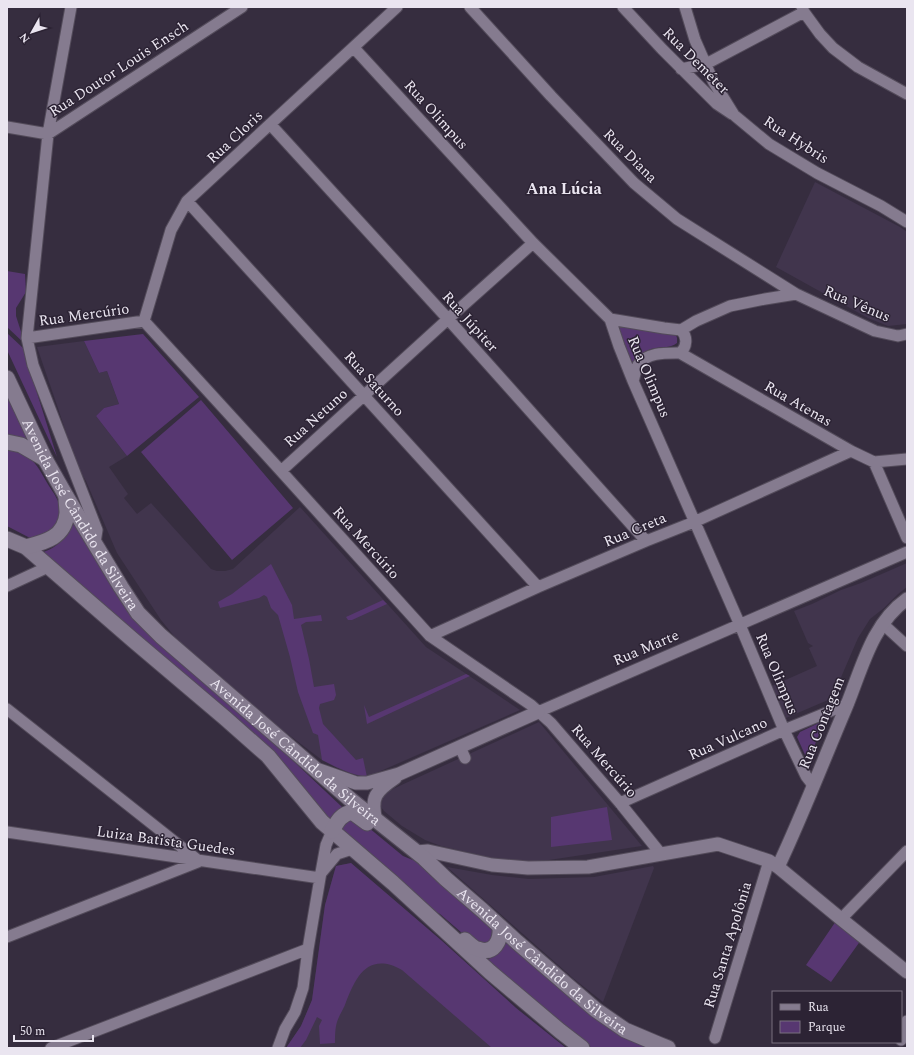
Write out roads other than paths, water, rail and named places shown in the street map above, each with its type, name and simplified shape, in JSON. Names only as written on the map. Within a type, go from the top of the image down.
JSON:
[{"type":"main road","name":"Avenida José Cândido da Silveira","points":[[7,378],[45,460],[138,613],[161,636],[314,769],[376,821],[416,852],[529,953],[596,1010],[625,1030],[668,1048]]},
{"type":"main road","points":[[7,442],[21,445],[45,460]]},
{"type":"main road","points":[[26,547],[42,543],[55,537],[63,528],[67,514],[66,496]]},
{"type":"main road","name":"Avenida José Cândido da Silveira","points":[[7,539],[26,547],[268,756],[322,822],[393,883],[490,972],[582,1048]]},
{"type":"main road","points":[[332,831],[342,816],[352,812],[397,848],[416,852]]},
{"type":"main road","points":[[433,921],[443,921],[476,949],[486,951],[492,949],[498,942],[501,934],[500,927]]},
{"type":"street","points":[[71,7],[48,134],[27,338],[33,365],[96,530],[95,543]]},
{"type":"street","name":"Rua Doutor Louis Ensch","points":[[7,128],[48,134],[242,7]]},
{"type":"street","name":"Rua Cloris","points":[[144,321],[171,230],[187,201],[397,7]]},
{"type":"street","name":"Rua Diana","points":[[470,7],[551,96],[634,183],[677,220],[796,294]]},
{"type":"street","name":"Rua Deméter","points":[[623,7],[681,69],[717,104],[734,115]]},
{"type":"street","name":"Rua Hybris","points":[[684,7],[695,40],[713,81],[734,115],[769,144],[817,173],[907,222]]},
{"type":"street","points":[[681,69],[706,64],[803,9],[820,34],[833,48],[858,67],[907,94]]},
{"type":"street","name":"Rua Olimpus","points":[[354,48],[533,243],[610,319],[633,381],[740,625],[784,730],[806,776],[813,785]]},
{"type":"street","name":"Rua Júpiter","points":[[270,124],[448,319],[646,541]]},
{"type":"street","name":"Rua Saturno","points":[[187,201],[538,588]]},
{"type":"street","name":"Rua Netuno","points":[[281,471],[533,243]]},
{"type":"street","points":[[610,319],[681,330],[702,318],[730,306],[796,294]]},
{"type":"street","name":"Rua Vênus","points":[[796,294],[876,331],[898,336],[907,334]]},
{"type":"street","name":"Rua Mercúrio","points":[[27,338],[144,321],[430,636],[531,705],[551,723],[620,803],[661,854]]},
{"type":"street","points":[[633,381],[639,365],[644,359],[656,354],[680,354],[684,350],[686,346],[686,338],[681,330]]},
{"type":"street","name":"Rua Atenas","points":[[680,354],[851,451],[874,462]]},
{"type":"street","name":"Rua Creta","points":[[430,636],[646,541],[694,522],[851,451]]},
{"type":"street","points":[[907,459],[874,462],[907,538]]},
{"type":"street","name":"Rua Marte","points":[[314,769],[356,783],[367,783],[463,753],[538,712],[907,552]]},
{"type":"street","points":[[7,586],[48,567]]},
{"type":"street","name":"Rua Contagem","points":[[774,864],[813,785],[848,704],[871,644],[893,611],[907,599]]},
{"type":"street","points":[[883,624],[907,646]]},
{"type":"street","name":"Rua Vulcano","points":[[620,803],[784,730],[848,704]]},
{"type":"street","points":[[7,709],[199,861]]},
{"type":"street","name":"Rua Marte","points":[[376,821],[373,809],[377,793],[382,786],[399,774]]},
{"type":"street","points":[[278,1048],[285,1029],[295,1012],[301,994],[320,876],[326,845],[332,831]]},
{"type":"street","name":"Luiza Batista Guedes","points":[[7,832],[199,861],[320,876]]},
{"type":"street","points":[[416,852],[428,852],[492,865],[528,868],[588,867],[718,844],[774,864],[907,972]]},
{"type":"street","points":[[320,876],[337,854],[352,849]]},
{"type":"street","points":[[841,919],[907,851]]},
{"type":"street","points":[[7,936],[199,861]]},
{"type":"street","name":"Rua Santa Apolônia","points":[[715,1038],[774,864]]},
{"type":"street","points":[[50,1048],[308,949]]},
{"type":"street","points":[[902,1038],[907,1021]]},
{"type":"district","name":"Ana Lúcia","points":[[564,189]]}]
